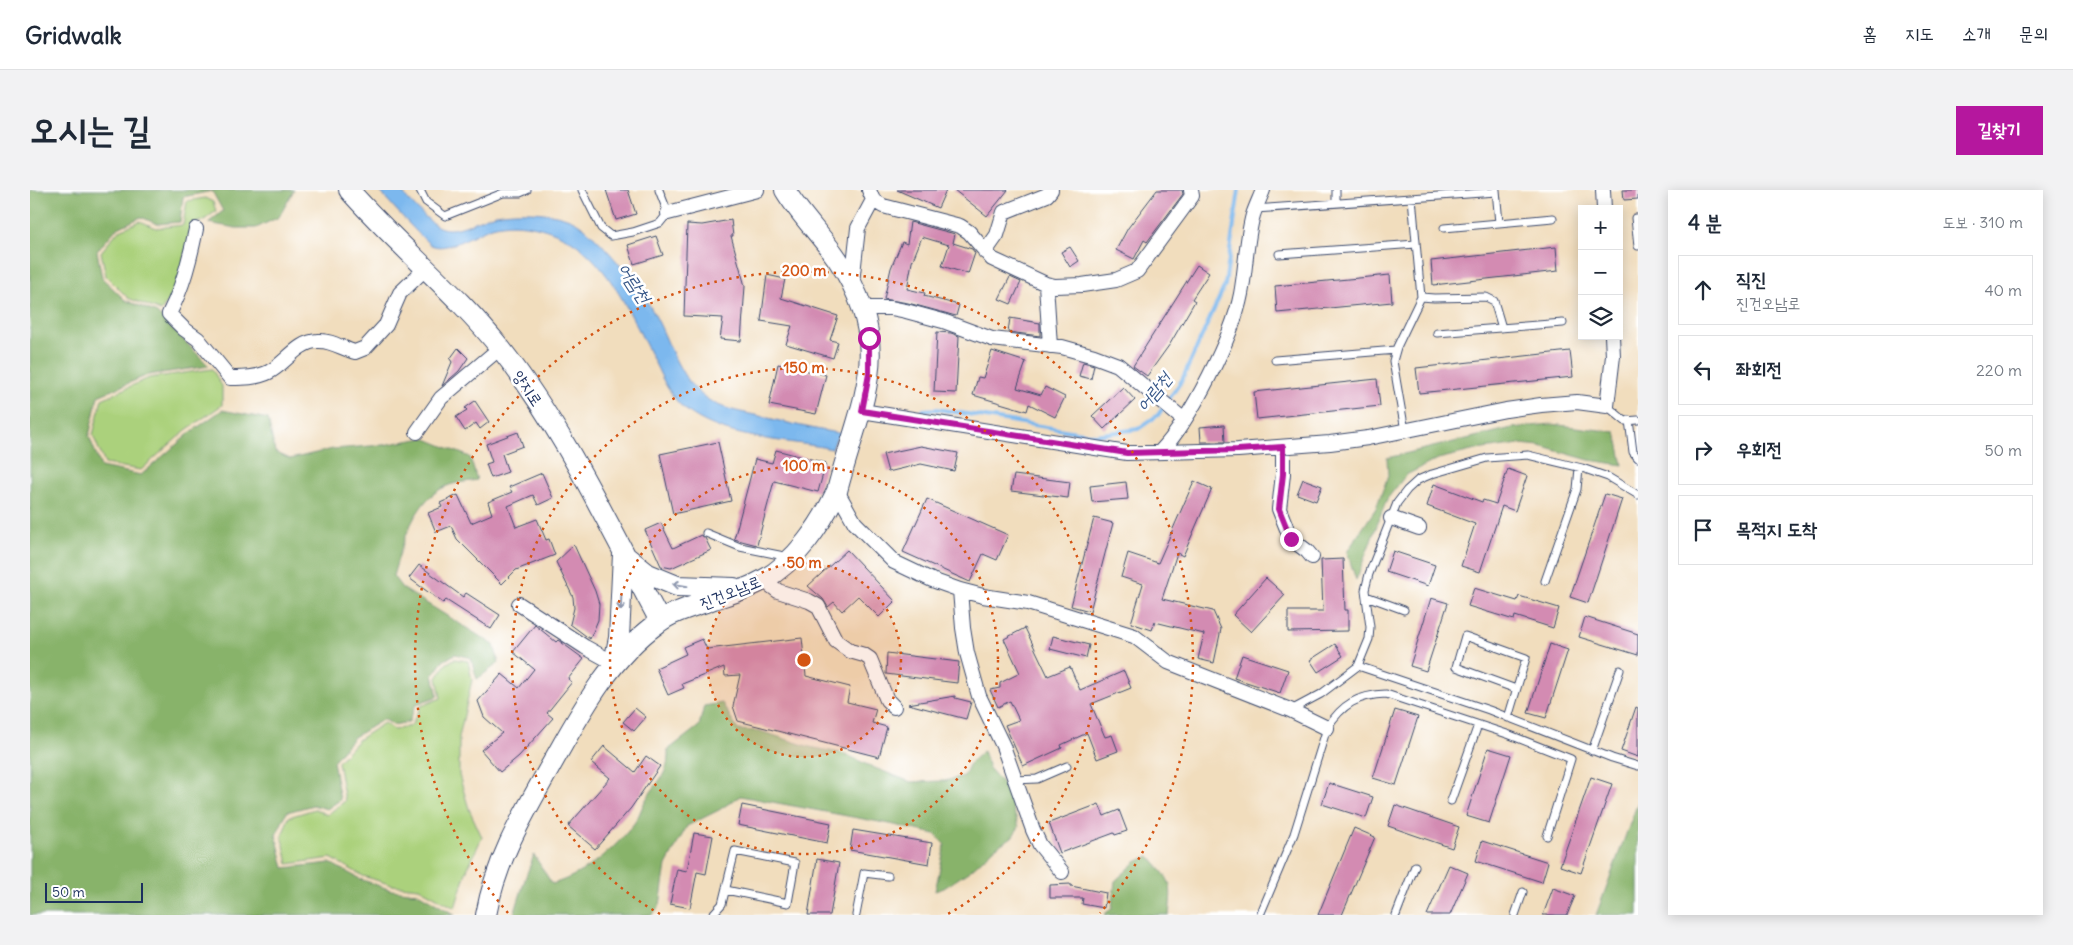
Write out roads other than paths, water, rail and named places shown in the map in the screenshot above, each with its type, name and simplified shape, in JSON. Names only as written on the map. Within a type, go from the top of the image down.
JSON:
[{"type":"main road","name":"양지로","points":[[349,190],[426,268],[500,348],[524,381],[574,461],[660,621]]},
{"type":"main road","name":"진건오남로","points":[[486,915],[499,864],[512,833],[591,696],[614,663],[628,648],[660,621],[754,584],[779,570],[810,535],[837,491],[862,411],[869,374],[870,358],[867,325],[852,283],[837,258],[794,206],[785,190]]},
{"type":"main road","points":[[623,554],[648,574],[677,586],[754,584]]},
{"type":"main road","points":[[614,663],[619,638],[623,554]]},
{"type":"street","points":[[668,213],[757,190]]},
{"type":"street","points":[[985,252],[997,235],[1004,212],[1047,195],[1051,190]]},
{"type":"street","points":[[852,283],[858,228],[871,195],[883,206],[948,221],[960,226],[969,232],[985,252],[1004,266],[1046,284],[1072,286],[1116,280],[1137,271],[1192,196],[1191,190]]},
{"type":"street","points":[[1160,452],[1171,441],[1184,420],[1214,365],[1234,320],[1256,209],[1263,190]]},
{"type":"street","points":[[1603,190],[1604,205]]},
{"type":"street","points":[[196,228],[190,261],[180,294],[169,314],[184,329],[198,339],[230,378],[258,376],[269,372],[305,345],[316,340],[356,352],[365,348],[386,325],[400,293],[426,268]]},
{"type":"street","points":[[1046,284],[1050,346]]},
{"type":"street","points":[[862,308],[891,308],[906,311],[943,321],[992,339],[1050,346],[1094,356],[1118,365],[1184,420]]},
{"type":"street","points":[[862,411],[1127,453],[1283,447],[1368,438],[1506,410],[1541,405],[1577,402],[1607,406],[1613,356],[1612,340]]},
{"type":"street","points":[[417,432],[441,398],[500,348]]},
{"type":"street","points":[[1283,447],[1283,474],[1279,509],[1291,539],[1307,550],[1312,557]]},
{"type":"street","points":[[837,491],[855,523],[894,562],[932,580],[960,590],[983,596],[1028,603],[1134,636],[1168,662],[1290,710],[1327,728]]},
{"type":"street","points":[[1391,518],[1419,528]]},
{"type":"street","points":[[754,584],[809,601],[818,606],[836,641],[850,651],[870,659],[888,700],[894,707]]},
{"type":"street","points":[[960,590],[963,628],[974,679],[980,696],[1003,746],[1024,810],[1040,845],[1062,872]]},
{"type":"street","points":[[519,604],[585,647],[614,663]]},
{"type":"lane","points":[[420,190],[426,202],[445,216],[502,194],[520,193],[527,190]]},
{"type":"lane","points":[[582,190],[601,228],[611,236],[633,232],[660,223],[668,213],[659,190]]},
{"type":"lane","points":[[1336,190],[1336,203]]},
{"type":"lane","points":[[1256,209],[1496,191],[1499,223]]},
{"type":"lane","points":[[1405,431],[1393,361],[1396,350],[1421,297],[1412,198]]},
{"type":"lane","points":[[1444,228],[1553,218]]},
{"type":"lane","points":[[1638,218],[1634,218],[1638,246]]},
{"type":"lane","points":[[1279,254],[1416,244]]},
{"type":"lane","points":[[1421,297],[1486,296],[1494,301],[1502,328]]},
{"type":"lane","points":[[1437,333],[1562,323]]},
{"type":"lane","points":[[1275,360],[1396,350]]},
{"type":"lane","points":[[1607,406],[1625,421],[1638,420]]},
{"type":"lane","points":[[1629,420],[1633,452],[1638,458]]},
{"type":"lane","points":[[1290,710],[1321,694],[1358,666],[1369,639],[1370,627],[1365,590],[1369,574],[1398,503],[1406,490],[1418,480],[1478,460],[1528,455],[1579,468],[1608,478],[1638,495]]},
{"type":"lane","points":[[1545,581],[1577,489],[1579,468]]},
{"type":"lane","points":[[706,533],[740,547],[791,558]]},
{"type":"lane","points":[[1366,596],[1404,610]]},
{"type":"lane","points":[[1508,718],[1526,658],[1465,636],[1456,667],[1516,689]]},
{"type":"lane","points":[[1358,666],[1638,766]]},
{"type":"lane","points":[[1592,750],[1620,670]]},
{"type":"lane","points":[[1260,915],[1294,834],[1327,728],[1337,713],[1355,700],[1370,695],[1386,694],[1510,735],[1571,759],[1547,836]]},
{"type":"lane","points":[[1451,801],[1478,725]]},
{"type":"lane","points":[[1014,780],[1037,778],[1067,766]]},
{"type":"lane","points":[[712,915],[722,904],[735,851],[795,863],[788,903],[726,890]]},
{"type":"lane","points":[[1396,915],[1415,866]]},
{"type":"lane","points":[[856,915],[864,873],[888,876]]},
{"type":"lane","points":[[1515,915],[1523,892]]},
{"type":"water","points":[[379,190],[400,190],[426,217],[442,228],[455,228],[496,214],[514,212],[547,213],[574,221],[608,251],[632,280],[657,319],[681,370],[694,388],[703,396],[732,410],[838,433],[832,449],[741,434],[706,422],[690,413],[669,390],[628,310],[608,278],[583,250],[568,239],[541,228],[511,224],[492,227],[454,244],[438,247],[427,242]]},
{"type":"waterway","name":"어람천","points":[[923,410],[937,409],[1095,435],[1138,429],[1158,415],[1182,380],[1225,285],[1239,190]]},
{"type":"waterway","name":"어람천","points":[[833,437],[843,434]]}]
